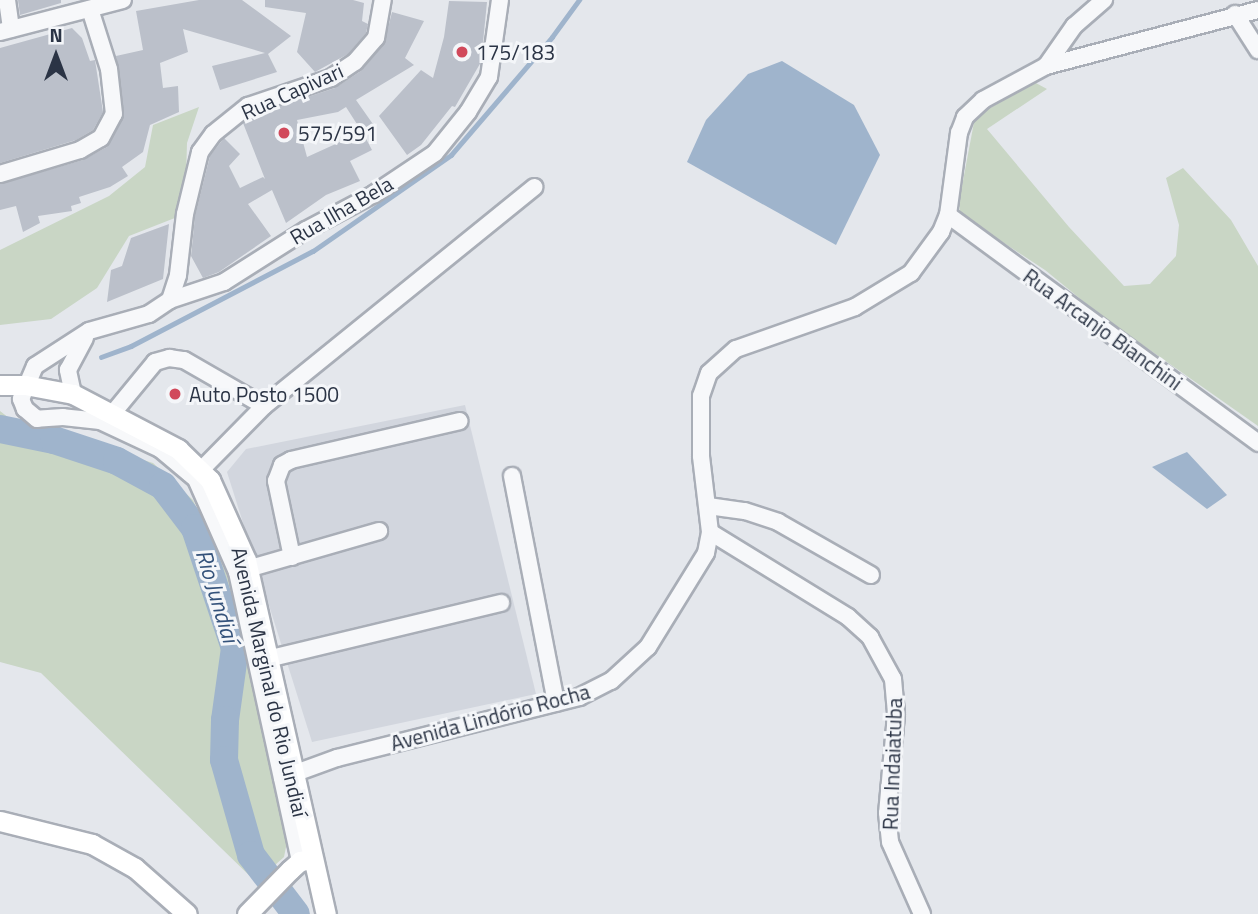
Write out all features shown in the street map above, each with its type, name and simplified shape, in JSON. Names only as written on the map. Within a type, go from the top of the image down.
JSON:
[{"type":"main road","name":"Avenida Marginal do Rio Jundiaí","points":[[0,385],[25,385],[73,394],[107,417],[178,449],[195,472],[210,480],[243,571],[288,777],[301,863],[326,914]]},
{"type":"main road","points":[[0,821],[92,844],[135,868],[187,914]]},
{"type":"main road","points":[[247,914],[301,863]]},
{"type":"street","points":[[7,0],[6,30],[123,0]]},
{"type":"street","name":"Rua Capivari","points":[[170,300],[178,275],[185,214],[200,152],[213,134],[248,106],[331,78],[355,61],[376,38],[383,0]]},
{"type":"street","name":"Rua Ilha Bela","points":[[25,385],[38,363],[89,331],[149,314],[170,300],[224,282],[306,230],[374,194],[435,153],[468,112],[489,77],[500,0]]},
{"type":"street","points":[[1046,65],[1074,26],[1104,0]]},
{"type":"street","points":[[0,174],[80,150],[101,138],[108,126],[114,114],[109,69],[90,9]]},
{"type":"street","name":"Avenida Lindório Rocha","points":[[288,777],[337,758],[579,698],[611,681],[648,647],[706,553],[710,532],[701,456],[701,396],[709,373],[745,345],[855,307],[911,273],[941,232],[948,215],[959,133],[965,117],[983,100],[1046,65],[1258,10]]},
{"type":"street","points":[[1235,14],[1258,50]]},
{"type":"street","points":[[195,472],[264,406],[534,187]]},
{"type":"street","name":"Rua Arcanjo Bianchini","points":[[948,215],[1258,443]]},
{"type":"street","points":[[73,394],[68,370],[89,331]]},
{"type":"street","points":[[25,385],[21,399],[24,409],[37,419],[107,417],[155,362],[169,358],[184,360],[264,406]]},
{"type":"street","points":[[38,363],[68,370]]},
{"type":"street","points":[[292,557],[276,481],[282,465],[291,460],[460,421]]},
{"type":"street","points":[[512,476],[555,703]]},
{"type":"street","points":[[708,506],[745,511],[779,522],[871,575]]},
{"type":"street","points":[[243,571],[379,531]]},
{"type":"street","name":"Rua Indaiatuba","points":[[710,532],[848,617],[870,637],[894,679],[896,715],[887,813],[890,842],[922,914]]},
{"type":"street","points":[[262,660],[501,603]]},
{"type":"shaded area","points":[[465,405],[536,694],[312,742],[227,472],[246,449]]},
{"type":"green space","points":[[1034,82],[1047,89],[987,129],[1069,227],[1124,286],[1150,284],[1176,256],[1179,225],[1166,178],[1183,168],[1231,220],[1258,266],[1258,426],[1100,315],[1045,270],[960,214],[959,202],[975,117]]},
{"type":"green space","points":[[199,107],[187,143],[185,214],[129,236],[97,288],[51,319],[0,325],[0,250],[109,196],[145,167],[153,125]]},
{"type":"green space","points":[[0,411],[9,418],[153,463],[193,500],[237,597],[287,842],[284,857],[256,882],[41,673],[0,662]]},
{"type":"water","points":[[782,61],[854,105],[880,155],[836,245],[687,162],[706,120],[748,74]]},
{"type":"water","points":[[1187,452],[1227,495],[1207,509],[1152,467]]},
{"type":"building","points":[[18,0],[61,0],[61,3],[20,15]]},
{"type":"building","points":[[199,0],[242,0],[291,36],[268,54],[277,72],[220,90],[212,66],[265,53],[183,29],[188,52],[160,63],[163,88],[178,86],[179,112],[150,125],[143,152],[122,167],[128,176],[110,187],[79,197],[81,203],[71,206],[72,211],[38,216],[40,223],[23,232],[16,206],[0,210],[0,184],[83,160],[107,147],[124,114],[116,56],[143,50],[136,11]]},
{"type":"building","points":[[265,0],[353,0],[364,3],[362,21],[368,24],[366,33],[348,54],[315,72],[297,52],[306,13],[265,7]]},
{"type":"building","points":[[449,1],[487,2],[481,62],[455,107],[452,106],[421,145],[407,155],[379,116],[421,70],[433,78],[444,37]]},
{"type":"building","points":[[392,12],[424,21],[405,58],[414,65],[356,100],[375,127],[363,133],[372,150],[350,161],[360,181],[326,195],[286,223],[272,190],[248,204],[271,236],[219,272],[203,278],[191,256],[195,216],[210,156],[224,138],[240,154],[229,166],[240,188],[263,177],[265,179],[243,123],[253,115],[335,88],[361,71],[384,44]],"holes":[[[346,107],[362,132],[307,157],[297,120],[338,112]]]},
{"type":"building","points":[[72,28],[82,38],[90,61],[95,60],[103,112],[93,130],[76,140],[0,163],[0,48]]},
{"type":"building","points":[[169,224],[163,279],[107,302],[111,270],[122,266],[131,238]]},
{"type":"waterway","points":[[101,357],[131,346],[313,251],[451,155],[552,37],[579,0]]},
{"type":"waterway","name":"Rio Jundiaí","points":[[0,429],[54,440],[117,461],[163,486],[195,528],[235,648],[225,720],[224,760],[251,855],[296,914]]},
{"type":"place","name":"175/183","points":[[462,52]]},
{"type":"place","name":"575/591","points":[[284,133]]},
{"type":"place","name":"Auto Posto 1500","points":[[175,394]]}]
